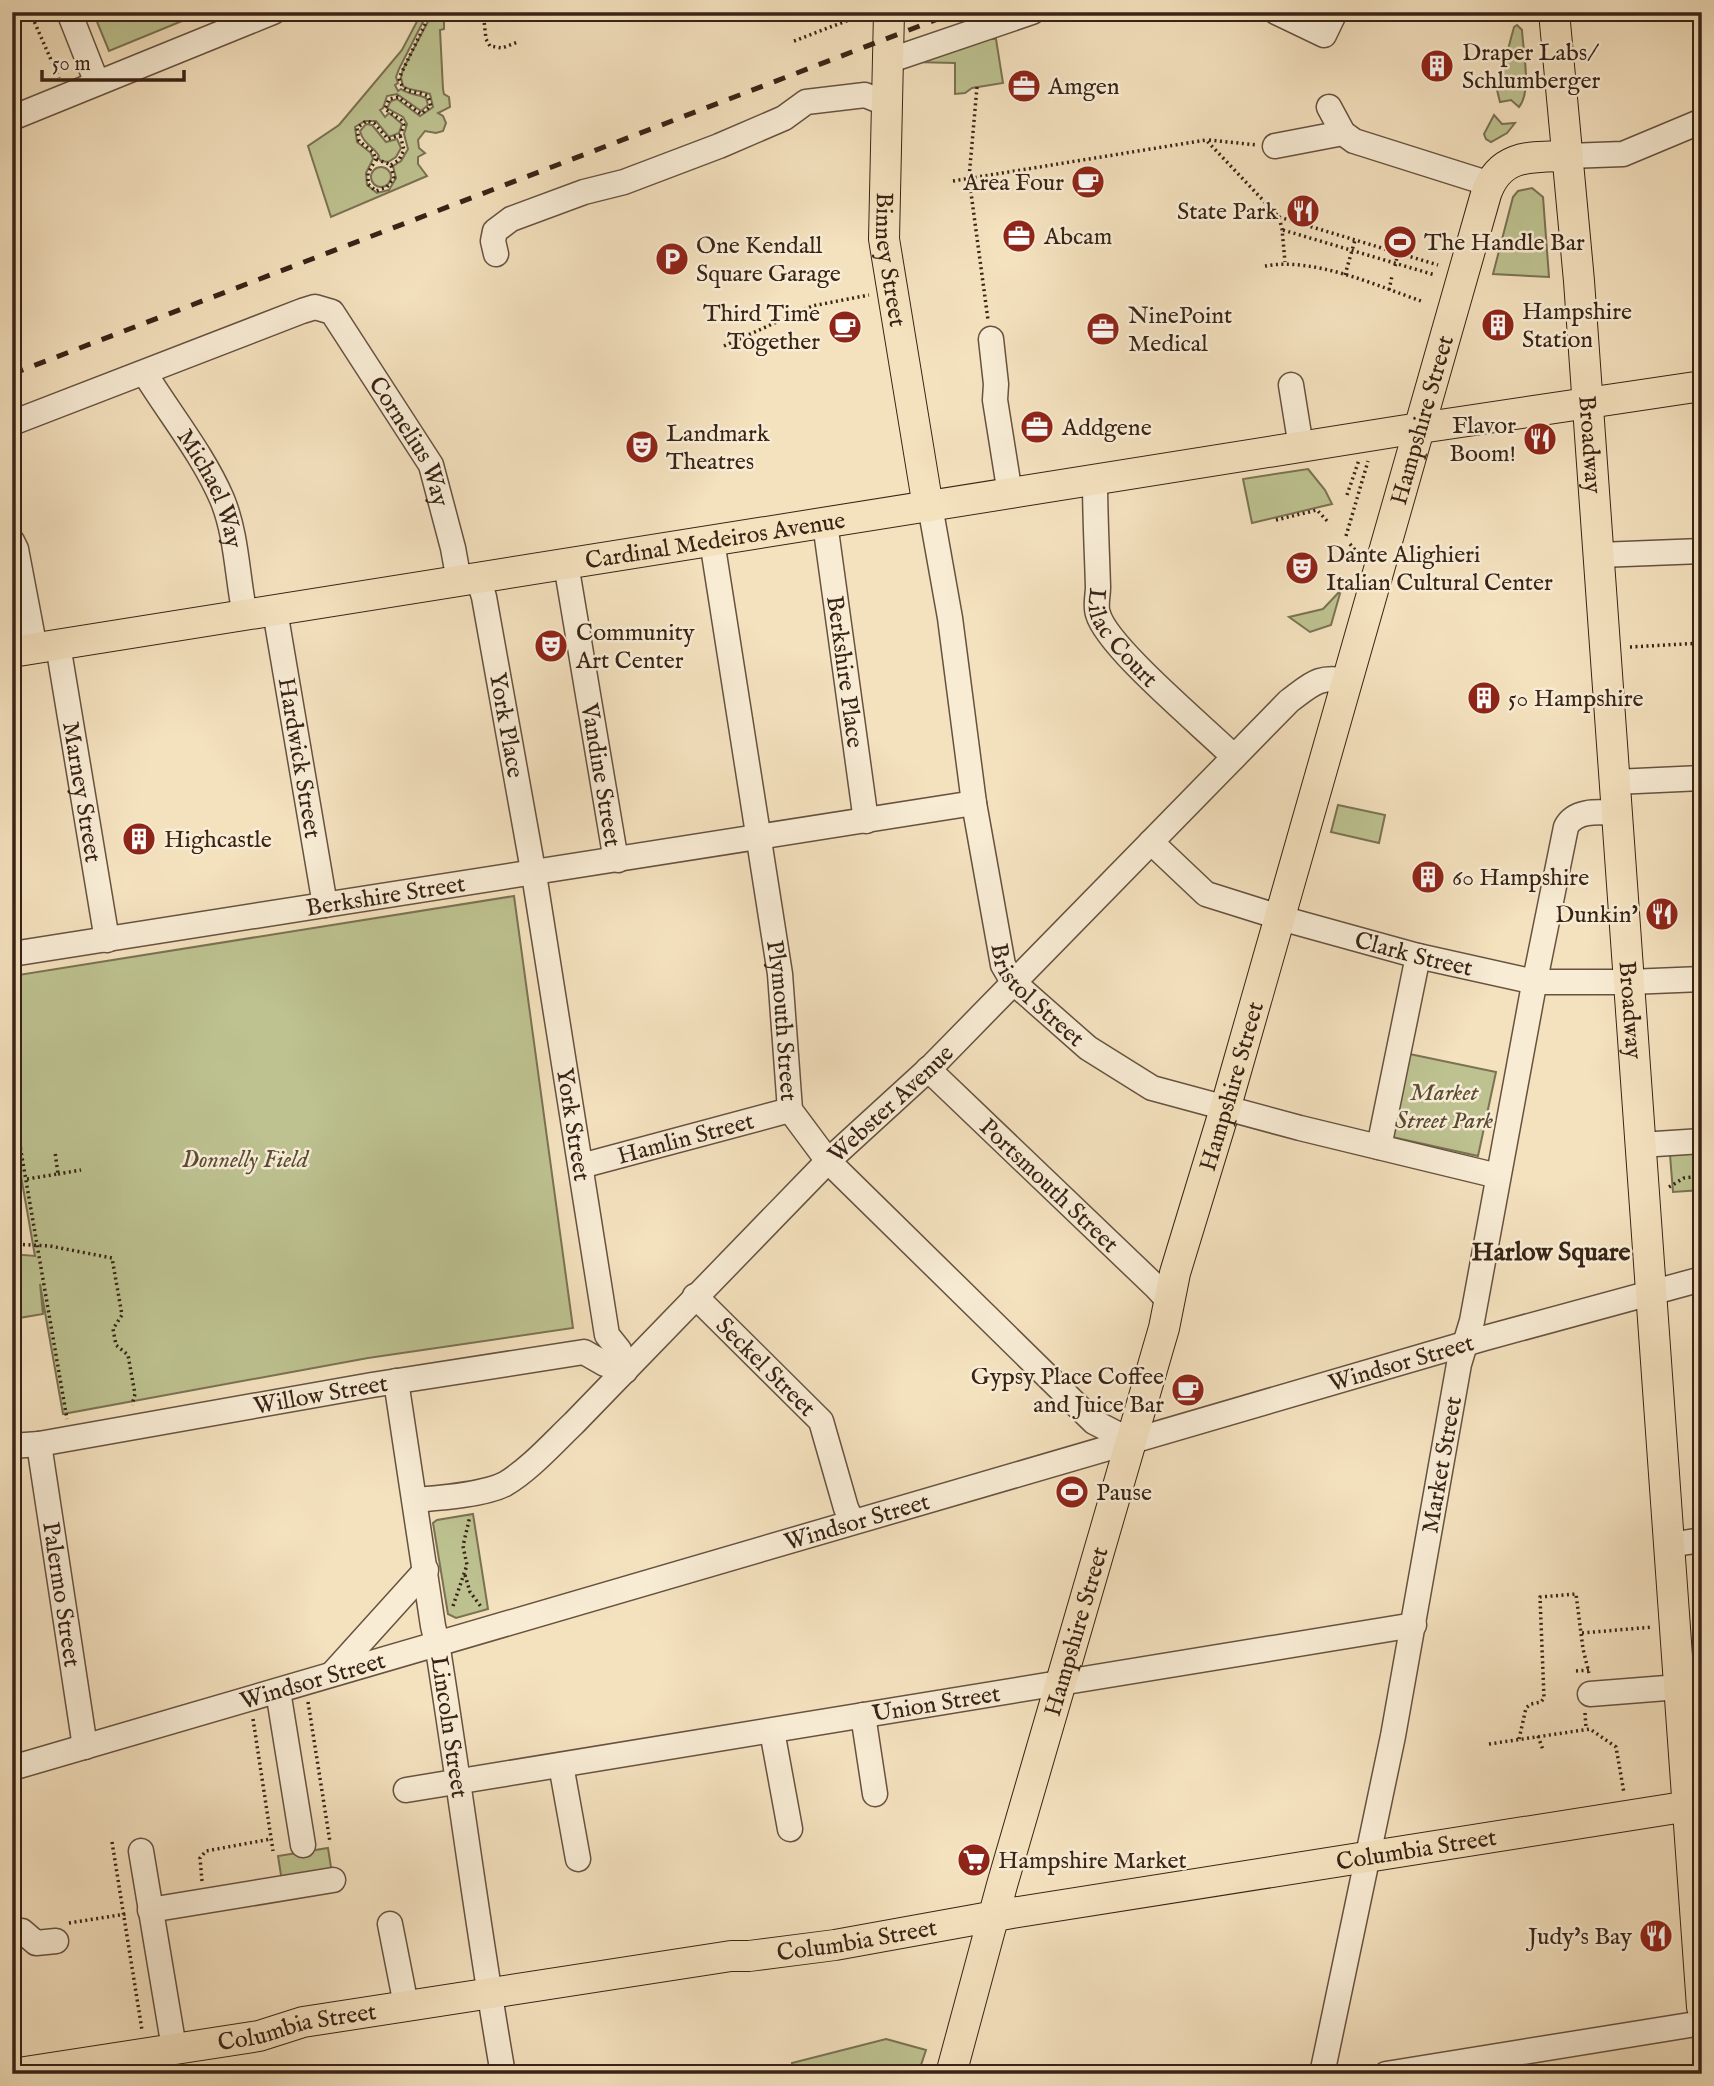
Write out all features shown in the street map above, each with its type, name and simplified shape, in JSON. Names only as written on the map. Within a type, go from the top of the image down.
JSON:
[{"type":"main road","name":"Binney Street","points":[[888,12],[884,239],[929,506]]},
{"type":"main road","name":"Broadway","points":[[1554,12],[1588,403],[1679,1687],[1695,1805],[1702,2007]]},
{"type":"main road","points":[[1490,184],[1506,165],[1522,158],[1568,156]]},
{"type":"main road","name":"Hampshire Street","points":[[951,2074],[1002,1885],[1170,1302],[1175,1273],[1225,1108],[1490,184]]},
{"type":"main road","name":"Cardinal Medeiros Avenue","points":[[35,649],[1419,428],[1702,386]]},
{"type":"main road","name":"Columbia Street","points":[[12,2074],[259,2036],[303,2022],[407,2005],[489,1995],[731,1956],[835,1945],[1695,1805]]},
{"type":"street","points":[[68,12],[97,83]]},
{"type":"street","points":[[12,117],[273,12]]},
{"type":"street","points":[[888,61],[1032,12]]},
{"type":"street","points":[[1276,12],[1324,34],[1335,12]]},
{"type":"street","points":[[496,254],[493,242],[495,231],[511,219],[584,192],[624,182],[784,118],[810,118],[887,104]]},
{"type":"street","points":[[1329,107],[1343,133],[1353,141],[1490,184]]},
{"type":"street","points":[[1568,156],[1623,155],[1702,121]]},
{"type":"street","points":[[1275,146],[1343,133]]},
{"type":"street","name":"Cornelius Way","points":[[147,373],[302,311],[315,307],[332,312],[431,465],[453,548],[468,580]]},
{"type":"street","points":[[991,339],[995,400],[1010,494]]},
{"type":"street","points":[[12,424],[147,373]]},
{"type":"street","name":"Michael Way","points":[[147,373],[202,462],[222,500],[233,539],[245,615]]},
{"type":"street","points":[[1291,386],[1301,447]]},
{"type":"street","name":"Lilac Court","points":[[1095,480],[1094,525],[1098,590],[1096,610],[1102,626],[1132,659],[1234,757]]},
{"type":"street","name":"Bristol Street","points":[[929,506],[950,618],[974,803],[1003,965],[1013,982],[1088,1048],[1152,1088],[1498,1176]]},
{"type":"street","name":"Berkshire Place","points":[[825,523],[866,821]]},
{"type":"street","name":"Marney Street","points":[[12,541],[35,649],[107,940]]},
{"type":"street","name":"Plymouth Street","points":[[712,541],[780,974],[790,1110],[828,1161],[1094,1422],[1131,1441]]},
{"type":"street","points":[[1599,555],[1702,551]]},
{"type":"street","name":"Vandine Street","points":[[566,564],[618,860]]},
{"type":"street","name":"York Place","points":[[468,580],[484,597],[533,874]]},
{"type":"street","name":"Hardwick Street","points":[[275,611],[325,905]]},
{"type":"street","name":"Webster Avenue","points":[[415,1500],[466,1494],[504,1485],[574,1423],[828,1161],[928,1069],[1289,701],[1315,682],[1329,677],[1348,681]]},
{"type":"street","points":[[1615,782],[1702,778]]},
{"type":"street","points":[[757,837],[974,803]]},
{"type":"street","name":"Market Street","points":[[1322,2074],[1414,1625],[1457,1374],[1472,1321],[1567,824],[1575,817],[1593,812],[1617,813]]},
{"type":"street","name":"Berkshire Street","points":[[12,954],[757,837]]},
{"type":"street","name":"Clark Street","points":[[1151,842],[1206,894],[1418,956],[1535,982],[1702,979]]},
{"type":"street","name":"York Street","points":[[533,874],[607,1335],[618,1350],[625,1371]]},
{"type":"street","points":[[1379,1147],[1418,956]]},
{"type":"street","name":"Portsmouth Street","points":[[928,1069],[1170,1302]]},
{"type":"street","name":"Hamlin Street","points":[[581,1167],[790,1110]]},
{"type":"street","points":[[1640,1145],[1702,1141]]},
{"type":"street","name":"Windsor Street","points":[[12,1768],[852,1521],[1465,1344],[1702,1279]]},
{"type":"street","name":"Seckel Street","points":[[695,1297],[821,1421],[852,1521]]},
{"type":"street","name":"Willow Street","points":[[12,1446],[39,1444],[396,1381],[584,1352],[625,1371]]},
{"type":"street","name":"Lincoln Street","points":[[396,1381],[503,2074]]},
{"type":"street","name":"Palermo Street","points":[[39,1444],[85,1747]]},
{"type":"street","points":[[1669,1545],[1702,1540]]},
{"type":"street","points":[[332,1674],[426,1570]]},
{"type":"street","name":"Union Street","points":[[406,1790],[1414,1625]]},
{"type":"street","points":[[1589,1682],[1679,1687]]},
{"type":"street","points":[[278,1690],[303,1845]]},
{"type":"street","points":[[863,1715],[875,1794]]},
{"type":"street","points":[[772,1731],[790,1829]]},
{"type":"street","points":[[561,1765],[578,1859]]},
{"type":"street","points":[[141,1851],[133,1913],[159,2050]]},
{"type":"street","points":[[133,1913],[333,1880]]},
{"type":"street","points":[[390,1924],[407,2005]]},
{"type":"street","points":[[22,1931],[36,1943],[63,1932]]},
{"type":"street","points":[[1386,2074],[1702,2023]]},
{"type":"path","points":[[30,12],[60,80]]},
{"type":"path","points":[[391,165],[399,160],[404,150],[400,135],[404,125],[385,109],[389,99],[398,97],[421,114],[431,106],[428,96],[420,92],[408,92],[401,86],[399,78],[431,12]]},
{"type":"path","points":[[483,12],[486,39],[491,46],[502,47],[518,42]]},
{"type":"path","points":[[794,41],[869,12]]},
{"type":"path","points":[[977,87],[969,178],[991,339]]},
{"type":"path","points":[[391,165],[376,159],[373,152],[359,141],[357,128],[366,121],[374,123],[388,139],[400,135]]},
{"type":"path","points":[[1206,140],[1279,217],[1284,262]]},
{"type":"path","points":[[953,181],[1206,140],[1275,146]]},
{"type":"path","points":[[376,159],[368,173],[368,184],[376,191],[387,187],[394,178],[391,165]]},
{"type":"path","points":[[1279,217],[1438,265]]},
{"type":"path","points":[[1282,229],[1435,275]]},
{"type":"path","points":[[1345,275],[1355,240]]},
{"type":"path","points":[[1396,262],[1395,266],[1398,253]]},
{"type":"path","points":[[1265,265],[1284,262],[1345,275],[1421,301]]},
{"type":"path","points":[[1389,290],[1392,276]]},
{"type":"path","points":[[724,346],[812,306],[876,294]]},
{"type":"path","points":[[1346,536],[1370,456]]},
{"type":"path","points":[[1346,495],[1360,457]]},
{"type":"path","points":[[1276,520],[1317,510],[1329,523]]},
{"type":"path","points":[[1349,544],[1356,551]]},
{"type":"path","points":[[1630,647],[1702,643]]},
{"type":"path","points":[[12,1099],[70,1438]]},
{"type":"path","points":[[55,1152],[58,1174]]},
{"type":"path","points":[[26,1179],[81,1170]]},
{"type":"path","points":[[1669,1187],[1684,1178],[1702,1177]]},
{"type":"path","points":[[12,1244],[37,1245],[113,1258],[122,1315],[113,1329],[116,1345],[128,1355],[135,1394],[131,1407],[138,1426]]},
{"type":"path","points":[[452,1612],[467,1565],[463,1546],[470,1514],[466,1494]]},
{"type":"path","points":[[465,1573],[471,1592],[485,1613]]},
{"type":"path","points":[[1519,1739],[1526,1708],[1544,1698],[1541,1597],[1576,1594],[1589,1682]]},
{"type":"path","points":[[1582,1633],[1656,1626]]},
{"type":"path","points":[[1576,1671],[1589,1682]]},
{"type":"path","points":[[304,1683],[330,1842]]},
{"type":"path","points":[[253,1717],[273,1851]]},
{"type":"path","points":[[1489,1744],[1586,1728],[1616,1748],[1626,1799]]},
{"type":"path","points":[[1538,1736],[1543,1750]]},
{"type":"path","points":[[202,1902],[200,1860],[203,1852],[271,1839]]},
{"type":"path","points":[[112,1842],[133,1913],[159,2050]]},
{"type":"path","points":[[63,1932],[133,1913]]},
{"type":"green space","points":[[93,12],[204,12],[109,51]]},
{"type":"green space","points":[[422,12],[428,12],[399,69],[396,77],[398,83],[395,85],[398,91],[401,89],[426,98],[428,105],[421,111],[397,94],[387,96],[380,110],[385,117],[389,113],[402,124],[399,133],[389,137],[376,121],[365,121],[355,127],[357,142],[371,153],[373,159],[366,173],[367,185],[377,193],[389,190],[396,178],[393,166],[401,161],[408,149],[404,134],[407,124],[403,117],[387,108],[391,101],[397,99],[420,116],[433,107],[430,94],[406,88],[401,78],[403,69],[433,12],[444,12],[444,29],[440,30],[443,89],[444,94],[449,97],[450,107],[438,113],[446,123],[443,131],[425,131],[418,140],[419,148],[425,153],[418,157],[418,164],[427,176],[331,217],[308,146],[339,125],[402,50]]},
{"type":"green space","points":[[1517,25],[1522,30],[1526,70],[1525,91],[1519,107],[1511,100],[1500,102],[1497,90],[1514,27]]},
{"type":"green space","points":[[988,39],[996,39],[1003,83],[955,94],[955,63],[913,62]]},
{"type":"green space","points":[[1494,115],[1502,124],[1515,123],[1507,133],[1491,142],[1484,134]]},
{"type":"green space","points":[[366,124],[372,125],[386,142],[397,139],[401,148],[396,157],[388,162],[381,161],[361,135],[360,131]]},
{"type":"green space","points":[[381,167],[388,170],[391,177],[388,184],[381,187],[374,184],[371,177],[374,170]]},
{"type":"green space","points":[[1532,188],[1543,197],[1549,277],[1493,274],[1513,197],[1518,191]]},
{"type":"green space","points":[[1308,469],[1325,490],[1332,504],[1252,523],[1243,479]]},
{"type":"green space","points":[[1341,590],[1331,625],[1310,632],[1289,617],[1323,609]]},
{"type":"green space","points":[[1338,805],[1385,815],[1379,843],[1331,832]]},
{"type":"green space","name":"Donnelly Field","points":[[514,896],[573,1328],[368,1358],[63,1414],[40,1284],[43,1314],[19,1318],[12,1276],[12,1254],[35,1256],[12,1125],[12,976]]},
{"type":"green space","name":"Market Street Park","points":[[1400,1052],[1496,1072],[1478,1156],[1383,1135]]},
{"type":"green space","points":[[1702,1153],[1702,1190],[1673,1192],[1670,1155]]},
{"type":"green space","points":[[473,1514],[488,1609],[456,1618],[448,1614],[433,1523]]},
{"type":"green space","points":[[328,1848],[333,1880],[283,1888],[278,1856]]},
{"type":"green space","points":[[886,2039],[926,2050],[918,2074],[794,2074],[792,2063]]},
{"type":"railway","points":[[12,374],[956,12]]},
{"type":"place","name":"Draper Labs/ Schlumberger","points":[[1437,66]]},
{"type":"place","name":"Amgen","points":[[1024,86]]},
{"type":"place","name":"Area Four","points":[[1088,182]]},
{"type":"place","name":"State Park","points":[[1303,211]]},
{"type":"place","name":"Abcam","points":[[1019,236]]},
{"type":"place","name":"The Handle Bar","points":[[1400,242]]},
{"type":"place","name":"One Kendall Square Garage","points":[[672,259]]},
{"type":"place","name":"Hampshire Station","points":[[1498,325]]},
{"type":"place","name":"Third Time Together","points":[[845,327]]},
{"type":"place","name":"NinePoint Medical","points":[[1103,329]]},
{"type":"place","name":"Addgene","points":[[1037,427]]},
{"type":"place","name":"Flavor Boom!","points":[[1540,439]]},
{"type":"place","name":"Landmark Theatres","points":[[642,447]]},
{"type":"place","name":"Dante Alighieri Italian Cultural Center","points":[[1302,568]]},
{"type":"place","name":"Community Art Center","points":[[551,646]]},
{"type":"place","name":"50 Hampshire","points":[[1484,698]]},
{"type":"place","name":"Highcastle","points":[[139,839]]},
{"type":"place","name":"60 Hampshire","points":[[1428,877]]},
{"type":"place","name":"Dunkin'","points":[[1662,914]]},
{"type":"place","name":"Gypsy Place Coffee and Juice Bar","points":[[1188,1390]]},
{"type":"place","name":"Pause","points":[[1072,1492]]},
{"type":"place","name":"Hampshire Market","points":[[974,1860]]},
{"type":"place","name":"Judy's Bay","points":[[1656,1936]]},
{"type":"district","name":"Harlow Square","points":[[1551,1251]]}]
